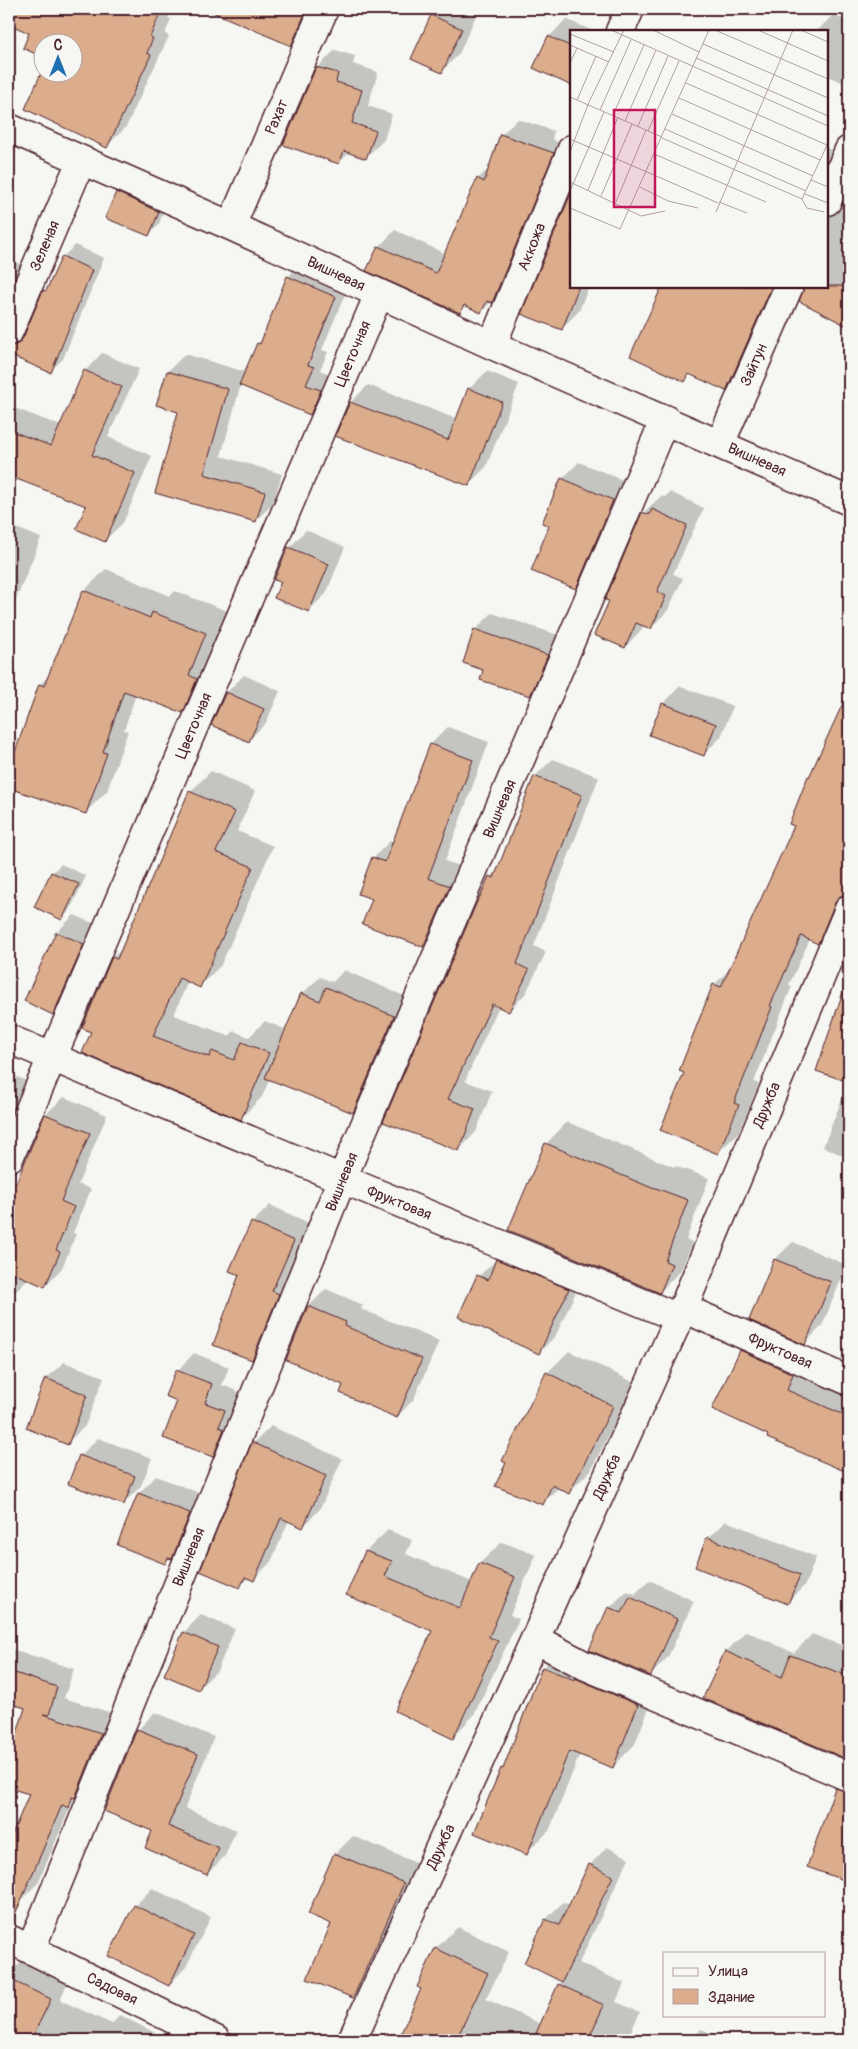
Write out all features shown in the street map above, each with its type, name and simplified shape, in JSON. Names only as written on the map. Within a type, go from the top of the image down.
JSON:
[{"type":"street","name":"Рахат","points":[[231,226],[324,9]]},
{"type":"street","points":[[620,30],[630,9]]},
{"type":"street","name":"Вишневая","points":[[9,128],[231,226],[492,345],[849,501]]},
{"type":"street","points":[[828,199],[849,150]]},
{"type":"street","name":"Аккожа","points":[[492,345],[570,154]]},
{"type":"street","name":"Зеленая","points":[[9,332],[81,161]]},
{"type":"street","name":"Зайтун","points":[[720,444],[788,288]]},
{"type":"street","name":"Цветочная","points":[[9,1158],[379,294]]},
{"type":"street","name":"Вишневая","points":[[20,1944],[665,419]]},
{"type":"street","name":"Дружба","points":[[352,2040],[681,1313],[846,925]]},
{"type":"street","name":"Фруктовая","points":[[9,1039],[52,1059],[342,1180],[849,1381]]},
{"type":"street","points":[[535,1639],[584,1666],[849,1777]]},
{"type":"street","name":"Садовая","points":[[20,1944],[216,2040]]},
{"type":"building","points":[[9,9],[162,9],[150,37],[153,38],[147,53],[151,55],[107,148],[25,109],[37,82],[82,82],[82,32],[32,32],[32,52],[23,48],[29,33],[9,24]]},
{"type":"building","points":[[206,9],[307,9],[291,46]]},
{"type":"building","points":[[431,15],[462,29],[442,73],[411,59]]},
{"type":"building","points":[[548,36],[570,46],[570,85],[533,68]]},
{"type":"building","points":[[316,67],[338,73],[336,82],[362,90],[352,123],[376,131],[366,159],[344,151],[339,164],[283,145]]},
{"type":"building","points":[[500,134],[554,153],[492,303],[487,301],[481,313],[464,305],[460,313],[366,271],[378,246],[436,273],[477,178],[484,182]]},
{"type":"building","points":[[116,192],[159,212],[149,236],[105,218]]},
{"type":"building","points":[[570,196],[570,288],[578,288],[562,330],[521,314]]},
{"type":"building","points":[[62,256],[92,270],[51,373],[9,355],[9,346],[18,344],[23,338],[43,290],[46,291]]},
{"type":"building","points":[[287,276],[336,297],[308,365],[314,367],[306,385],[321,390],[310,415],[239,385],[257,343],[260,344]]},
{"type":"building","points":[[849,286],[849,327],[799,301],[803,288]]},
{"type":"building","points":[[661,288],[771,288],[726,391],[689,374],[685,382],[630,356]]},
{"type":"building","points":[[84,370],[122,387],[92,455],[135,473],[105,542],[76,529],[86,506],[9,476],[9,430],[51,446]]},
{"type":"building","points":[[167,371],[228,389],[204,474],[265,492],[256,522],[155,493],[178,412],[156,405]]},
{"type":"building","points":[[468,388],[502,402],[469,486],[335,436],[350,402],[448,440]]},
{"type":"building","points":[[561,478],[613,500],[576,589],[531,571],[549,526],[542,523]]},
{"type":"building","points":[[652,509],[687,525],[657,592],[666,596],[651,629],[636,623],[625,648],[594,635],[609,601],[605,600],[642,512],[649,515]]},
{"type":"building","points":[[288,547],[329,564],[309,612],[274,598],[281,582],[274,580]]},
{"type":"building","points":[[83,590],[150,618],[152,612],[206,633],[189,675],[197,679],[183,713],[124,691],[103,752],[107,753],[86,814],[9,788],[9,769],[39,684],[44,686]]},
{"type":"building","points":[[474,629],[548,655],[530,696],[480,680],[483,670],[463,663]]},
{"type":"building","points":[[849,690],[849,894],[840,896],[835,903],[818,944],[801,936],[770,1006],[772,1007],[734,1103],[739,1105],[718,1154],[660,1130],[684,1073],[679,1071],[713,984],[721,987],[794,826],[789,824],[808,776]]},
{"type":"building","points":[[226,692],[264,709],[249,742],[211,725]]},
{"type":"building","points":[[662,703],[716,724],[704,756],[649,735]]},
{"type":"building","points":[[430,744],[473,760],[428,878],[450,886],[423,947],[362,924],[372,899],[358,894],[372,857],[385,862]]},
{"type":"building","points":[[534,776],[582,795],[517,964],[529,970],[509,1012],[492,1004],[448,1099],[475,1109],[459,1151],[383,1122],[479,897],[489,876],[494,878]]},
{"type":"building","points":[[189,791],[235,812],[216,852],[253,867],[200,988],[179,978],[153,1036],[209,1057],[212,1051],[234,1060],[242,1042],[269,1053],[241,1120],[82,1053],[91,1032],[82,1028],[112,957],[117,959]]},
{"type":"building","points":[[51,872],[79,884],[62,920],[34,907]]},
{"type":"building","points":[[56,932],[84,944],[53,1015],[24,1001]]},
{"type":"building","points":[[326,987],[394,1016],[353,1113],[265,1078],[301,993],[320,1001]]},
{"type":"building","points":[[844,989],[849,990],[849,1082],[816,1071]]},
{"type":"building","points":[[45,1114],[90,1133],[61,1201],[74,1207],[56,1250],[60,1252],[45,1287],[9,1271],[9,1180],[16,1183]]},
{"type":"building","points":[[545,1143],[652,1188],[688,1200],[665,1261],[672,1264],[660,1293],[508,1230]]},
{"type":"building","points":[[251,1222],[294,1241],[272,1291],[279,1294],[252,1360],[213,1345],[239,1275],[229,1271]]},
{"type":"building","points":[[496,1259],[569,1289],[539,1354],[458,1317],[477,1275],[488,1280]]},
{"type":"building","points":[[774,1259],[831,1282],[805,1345],[749,1320]]},
{"type":"building","points":[[308,1306],[346,1322],[345,1326],[422,1359],[397,1418],[340,1393],[343,1385],[286,1360]]},
{"type":"building","points":[[740,1350],[793,1374],[787,1390],[849,1417],[849,1473],[767,1438],[768,1435],[712,1409]]},
{"type":"building","points":[[176,1370],[212,1384],[205,1403],[225,1410],[219,1427],[224,1429],[213,1457],[163,1438],[177,1401],[165,1396]]},
{"type":"building","points":[[546,1372],[613,1406],[569,1494],[552,1485],[543,1505],[495,1486],[506,1463],[502,1461]]},
{"type":"building","points":[[45,1378],[87,1395],[68,1445],[26,1428]]},
{"type":"building","points":[[252,1442],[326,1476],[303,1528],[281,1518],[254,1581],[245,1577],[240,1588],[200,1571]]},
{"type":"building","points":[[79,1455],[135,1476],[124,1505],[68,1484]]},
{"type":"building","points":[[138,1493],[190,1513],[172,1559],[168,1558],[165,1564],[117,1545]]},
{"type":"building","points":[[707,1537],[800,1575],[788,1604],[695,1567]]},
{"type":"building","points":[[365,1551],[392,1561],[385,1576],[460,1608],[479,1563],[515,1577],[489,1637],[498,1641],[453,1739],[395,1711],[432,1631],[346,1595]]},
{"type":"building","points":[[630,1597],[677,1619],[651,1676],[589,1650],[608,1607],[622,1613]]},
{"type":"building","points":[[183,1632],[218,1647],[199,1690],[164,1675]]},
{"type":"building","points":[[725,1651],[782,1677],[790,1655],[849,1676],[849,1760],[703,1698]]},
{"type":"building","points":[[542,1667],[575,1680],[575,1678],[638,1705],[613,1768],[569,1751],[527,1855],[474,1833],[501,1768],[503,1769]]},
{"type":"building","points":[[9,1671],[57,1687],[49,1715],[43,1714],[101,1733],[75,1798],[72,1797],[69,1808],[62,1805],[11,1924],[9,1924],[9,1842],[29,1794],[9,1788],[9,1758],[25,1708],[9,1703]]},
{"type":"building","points":[[137,1729],[198,1754],[168,1826],[219,1848],[207,1875],[145,1848],[152,1831],[104,1811]]},
{"type":"building","points":[[835,1788],[849,1792],[849,1882],[807,1867]]},
{"type":"building","points":[[334,1853],[404,1883],[353,1998],[307,1979],[331,1924],[308,1914]]},
{"type":"building","points":[[589,1864],[613,1876],[562,1982],[524,1963],[545,1919],[559,1925]]},
{"type":"building","points":[[134,1905],[194,1935],[169,1986],[108,1956]]},
{"type":"building","points":[[435,1948],[488,1973],[456,2040],[398,2040],[421,1989],[417,1987]]},
{"type":"building","points":[[9,1979],[51,1999],[31,2040],[9,2040]]},
{"type":"building","points":[[558,1984],[604,2005],[588,2040],[533,2040]]}]
